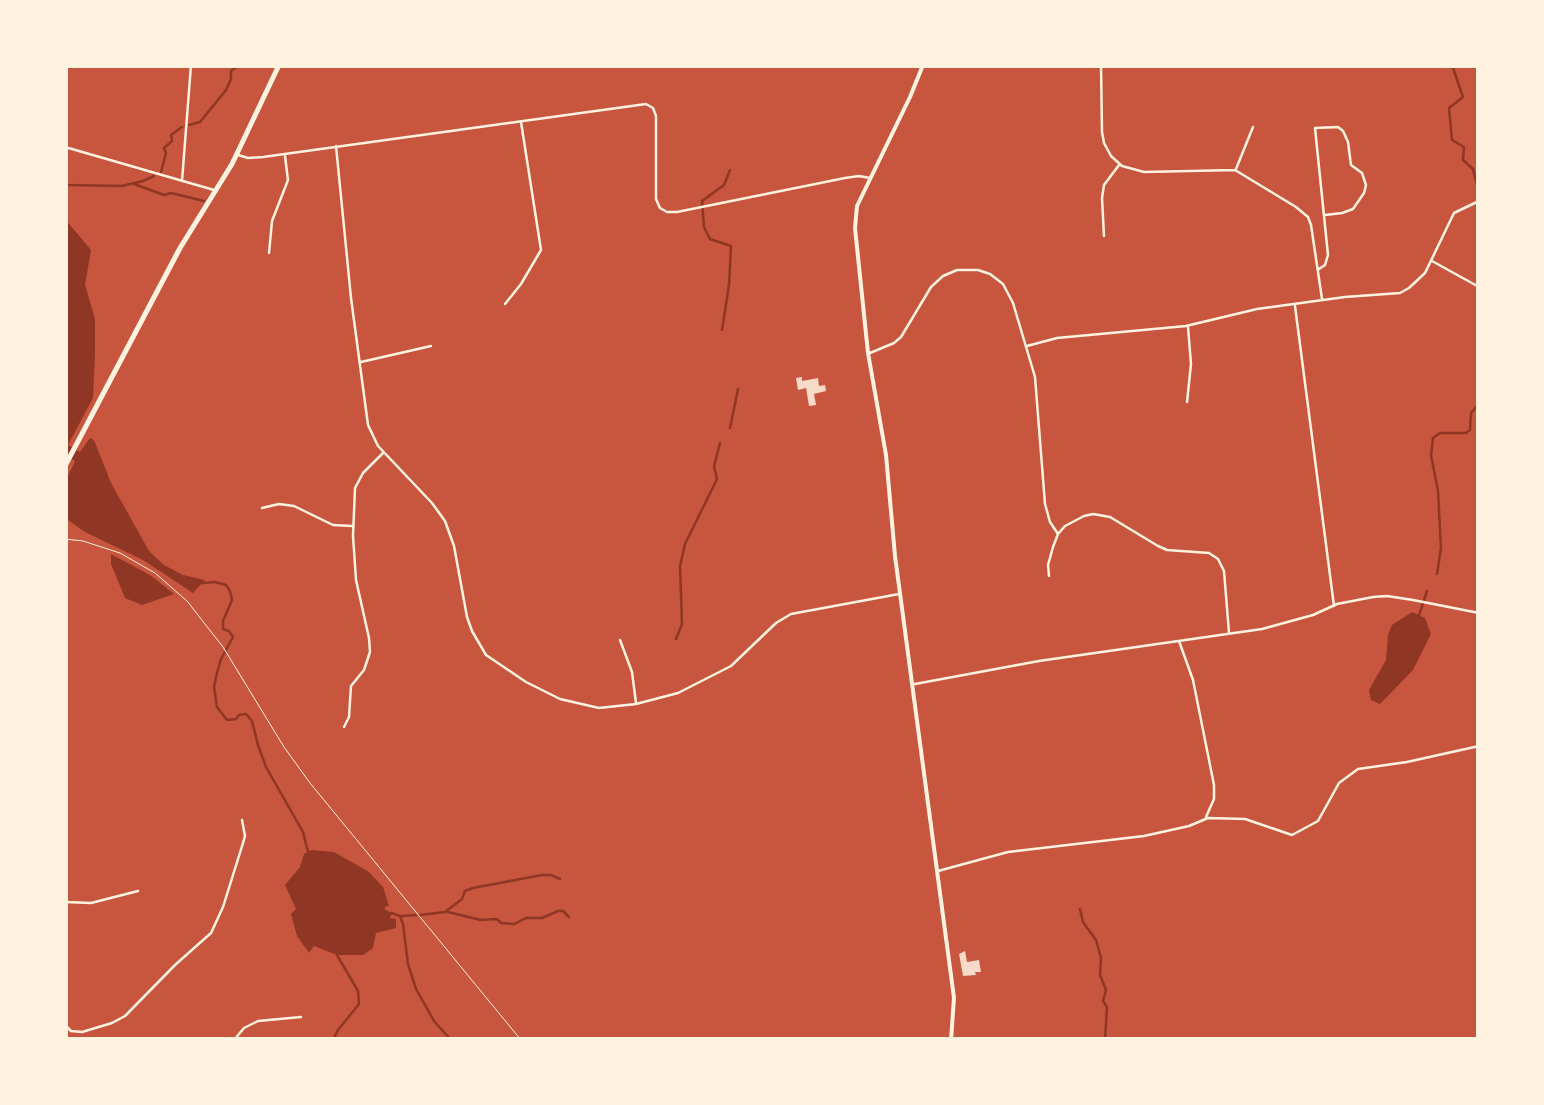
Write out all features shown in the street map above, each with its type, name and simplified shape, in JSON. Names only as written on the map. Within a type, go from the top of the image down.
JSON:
[{"type":"main road","points":[[66,464],[174,260],[237,154],[278,65]]},
{"type":"main road","points":[[923,65],[870,178],[855,220],[868,353],[886,456],[900,594],[954,998],[951,1040]]},
{"type":"street","points":[[182,182],[191,65]]},
{"type":"street","points":[[1101,65],[1104,143],[1120,164],[1144,172],[1236,170],[1296,207],[1312,225],[1322,300]]},
{"type":"street","points":[[237,154],[248,158],[285,154],[642,104],[650,105],[656,116],[656,199],[667,212],[852,176],[870,178]]},
{"type":"street","points":[[505,304],[541,250],[521,120]]},
{"type":"street","points":[[1236,170],[1252,126]]},
{"type":"street","points":[[1318,270],[1325,265],[1328,255],[1315,128],[1338,127],[1348,142],[1351,165],[1365,177],[1364,193],[1353,208],[1325,214]]},
{"type":"street","points":[[336,146],[366,421],[384,452],[446,521],[472,631],[486,655],[560,700],[600,708],[636,704],[678,692],[732,666],[776,623],[791,614],[900,594]]},
{"type":"street","points":[[65,147],[216,191]]},
{"type":"street","points":[[269,253],[272,221],[288,180],[285,154]]},
{"type":"street","points":[[1104,236],[1104,185],[1120,164]]},
{"type":"street","points":[[1027,346],[1057,338],[1188,326],[1242,312],[1400,292],[1417,282],[1454,213],[1479,201]]},
{"type":"street","points":[[1431,261],[1479,287]]},
{"type":"street","points":[[868,353],[902,337],[940,278],[966,269],[984,271],[1004,284],[1014,303],[1036,378],[1044,504],[1058,534]]},
{"type":"street","points":[[1294,305],[1334,606]]},
{"type":"street","points":[[1187,402],[1191,364],[1188,326]]},
{"type":"street","points":[[360,362],[431,346]]},
{"type":"street","points":[[344,728],[349,717],[351,686],[364,670],[370,652],[356,580],[353,526],[357,481],[384,452]]},
{"type":"street","points":[[262,508],[294,506],[333,525],[353,526]]},
{"type":"street","points":[[1049,576],[1048,565],[1058,534],[1076,520],[1093,514],[1110,517],[1167,550],[1209,553],[1218,560],[1224,571],[1229,634]]},
{"type":"street","points":[[913,684],[1280,625],[1352,600],[1385,596],[1479,614]]},
{"type":"street","points":[[620,640],[632,672],[636,704]]},
{"type":"street","points":[[1178,640],[1193,679],[1214,785],[1214,799],[1205,819]]},
{"type":"street","points":[[938,871],[1008,852],[1144,836],[1205,819],[1246,819],[1292,835],[1318,821],[1340,783],[1358,769],[1479,746]]},
{"type":"street","points":[[65,1024],[71,1031],[82,1032],[125,1016],[211,933],[224,907],[244,843],[242,820]]},
{"type":"street","points":[[65,902],[91,902],[138,891]]},
{"type":"street","points":[[234,1040],[244,1028],[258,1021],[300,1017]]},
{"type":"path","points":[[65,539],[120,554],[155,573],[187,601],[223,647],[310,782],[520,1040]]},
{"type":"shaded area","points":[[65,219],[91,250],[85,285],[95,319],[93,398],[68,445],[80,452],[90,438],[94,440],[111,483],[149,551],[183,575],[205,580],[193,593],[143,560],[65,518],[65,482],[75,461],[65,455]]},
{"type":"shaded area","points":[[111,554],[150,575],[174,594],[142,605],[125,598],[111,564]]},
{"type":"shaded area","points":[[1412,612],[1425,618],[1431,634],[1413,670],[1380,704],[1371,700],[1369,690],[1386,660],[1388,635],[1392,625]]},
{"type":"shaded area","points":[[311,850],[334,852],[369,872],[383,887],[389,906],[384,909],[392,913],[390,918],[396,919],[396,928],[376,933],[373,948],[363,955],[337,955],[314,946],[309,953],[297,936],[291,914],[296,909],[285,885],[300,867],[304,854]]},
{"type":"building","points":[[802,377],[802,381],[818,378],[819,386],[825,385],[826,391],[814,394],[816,405],[809,406],[806,388],[798,390],[796,378]]},
{"type":"building","points":[[965,951],[967,962],[979,960],[981,972],[975,972],[976,975],[963,976],[959,954]]},
{"type":"waterway","points":[[189,125],[200,122],[226,90],[231,71],[239,65]]},
{"type":"waterway","points":[[1452,65],[1463,97],[1449,108],[1452,140],[1464,147],[1463,160],[1473,169],[1479,193]]},
{"type":"waterway","points":[[161,172],[164,148],[172,141],[171,135],[182,127]]},
{"type":"waterway","points":[[722,330],[731,246],[710,239],[704,227],[702,201],[724,185],[730,170]]},
{"type":"waterway","points":[[65,185],[122,186],[154,176]]},
{"type":"waterway","points":[[134,184],[164,195],[171,193],[204,201]]},
{"type":"waterway","points":[[730,428],[738,389]]},
{"type":"waterway","points":[[1437,574],[1441,548],[1438,491],[1431,455],[1433,438],[1440,433],[1466,433],[1470,430],[1471,413],[1479,404]]},
{"type":"waterway","points":[[676,639],[682,624],[680,566],[685,544],[717,479],[714,466],[720,443]]},
{"type":"waterway","points":[[202,583],[226,585],[232,600],[223,629],[233,637],[217,673],[217,707],[227,720],[246,714],[252,721],[266,767],[303,832],[308,852]]},
{"type":"waterway","points":[[1419,615],[1427,591]]},
{"type":"waterway","points":[[420,915],[445,912],[473,888],[542,875],[560,879]]},
{"type":"waterway","points":[[1080,909],[1101,958],[1100,975],[1106,990],[1103,1001],[1107,1007],[1105,1040]]},
{"type":"waterway","points":[[448,912],[514,924],[558,911],[569,917]]},
{"type":"waterway","points":[[392,913],[400,916],[403,924],[416,989],[434,1021],[451,1040]]},
{"type":"waterway","points":[[402,916],[416,915]]},
{"type":"waterway","points":[[333,1040],[359,1004],[358,991],[337,955]]}]
